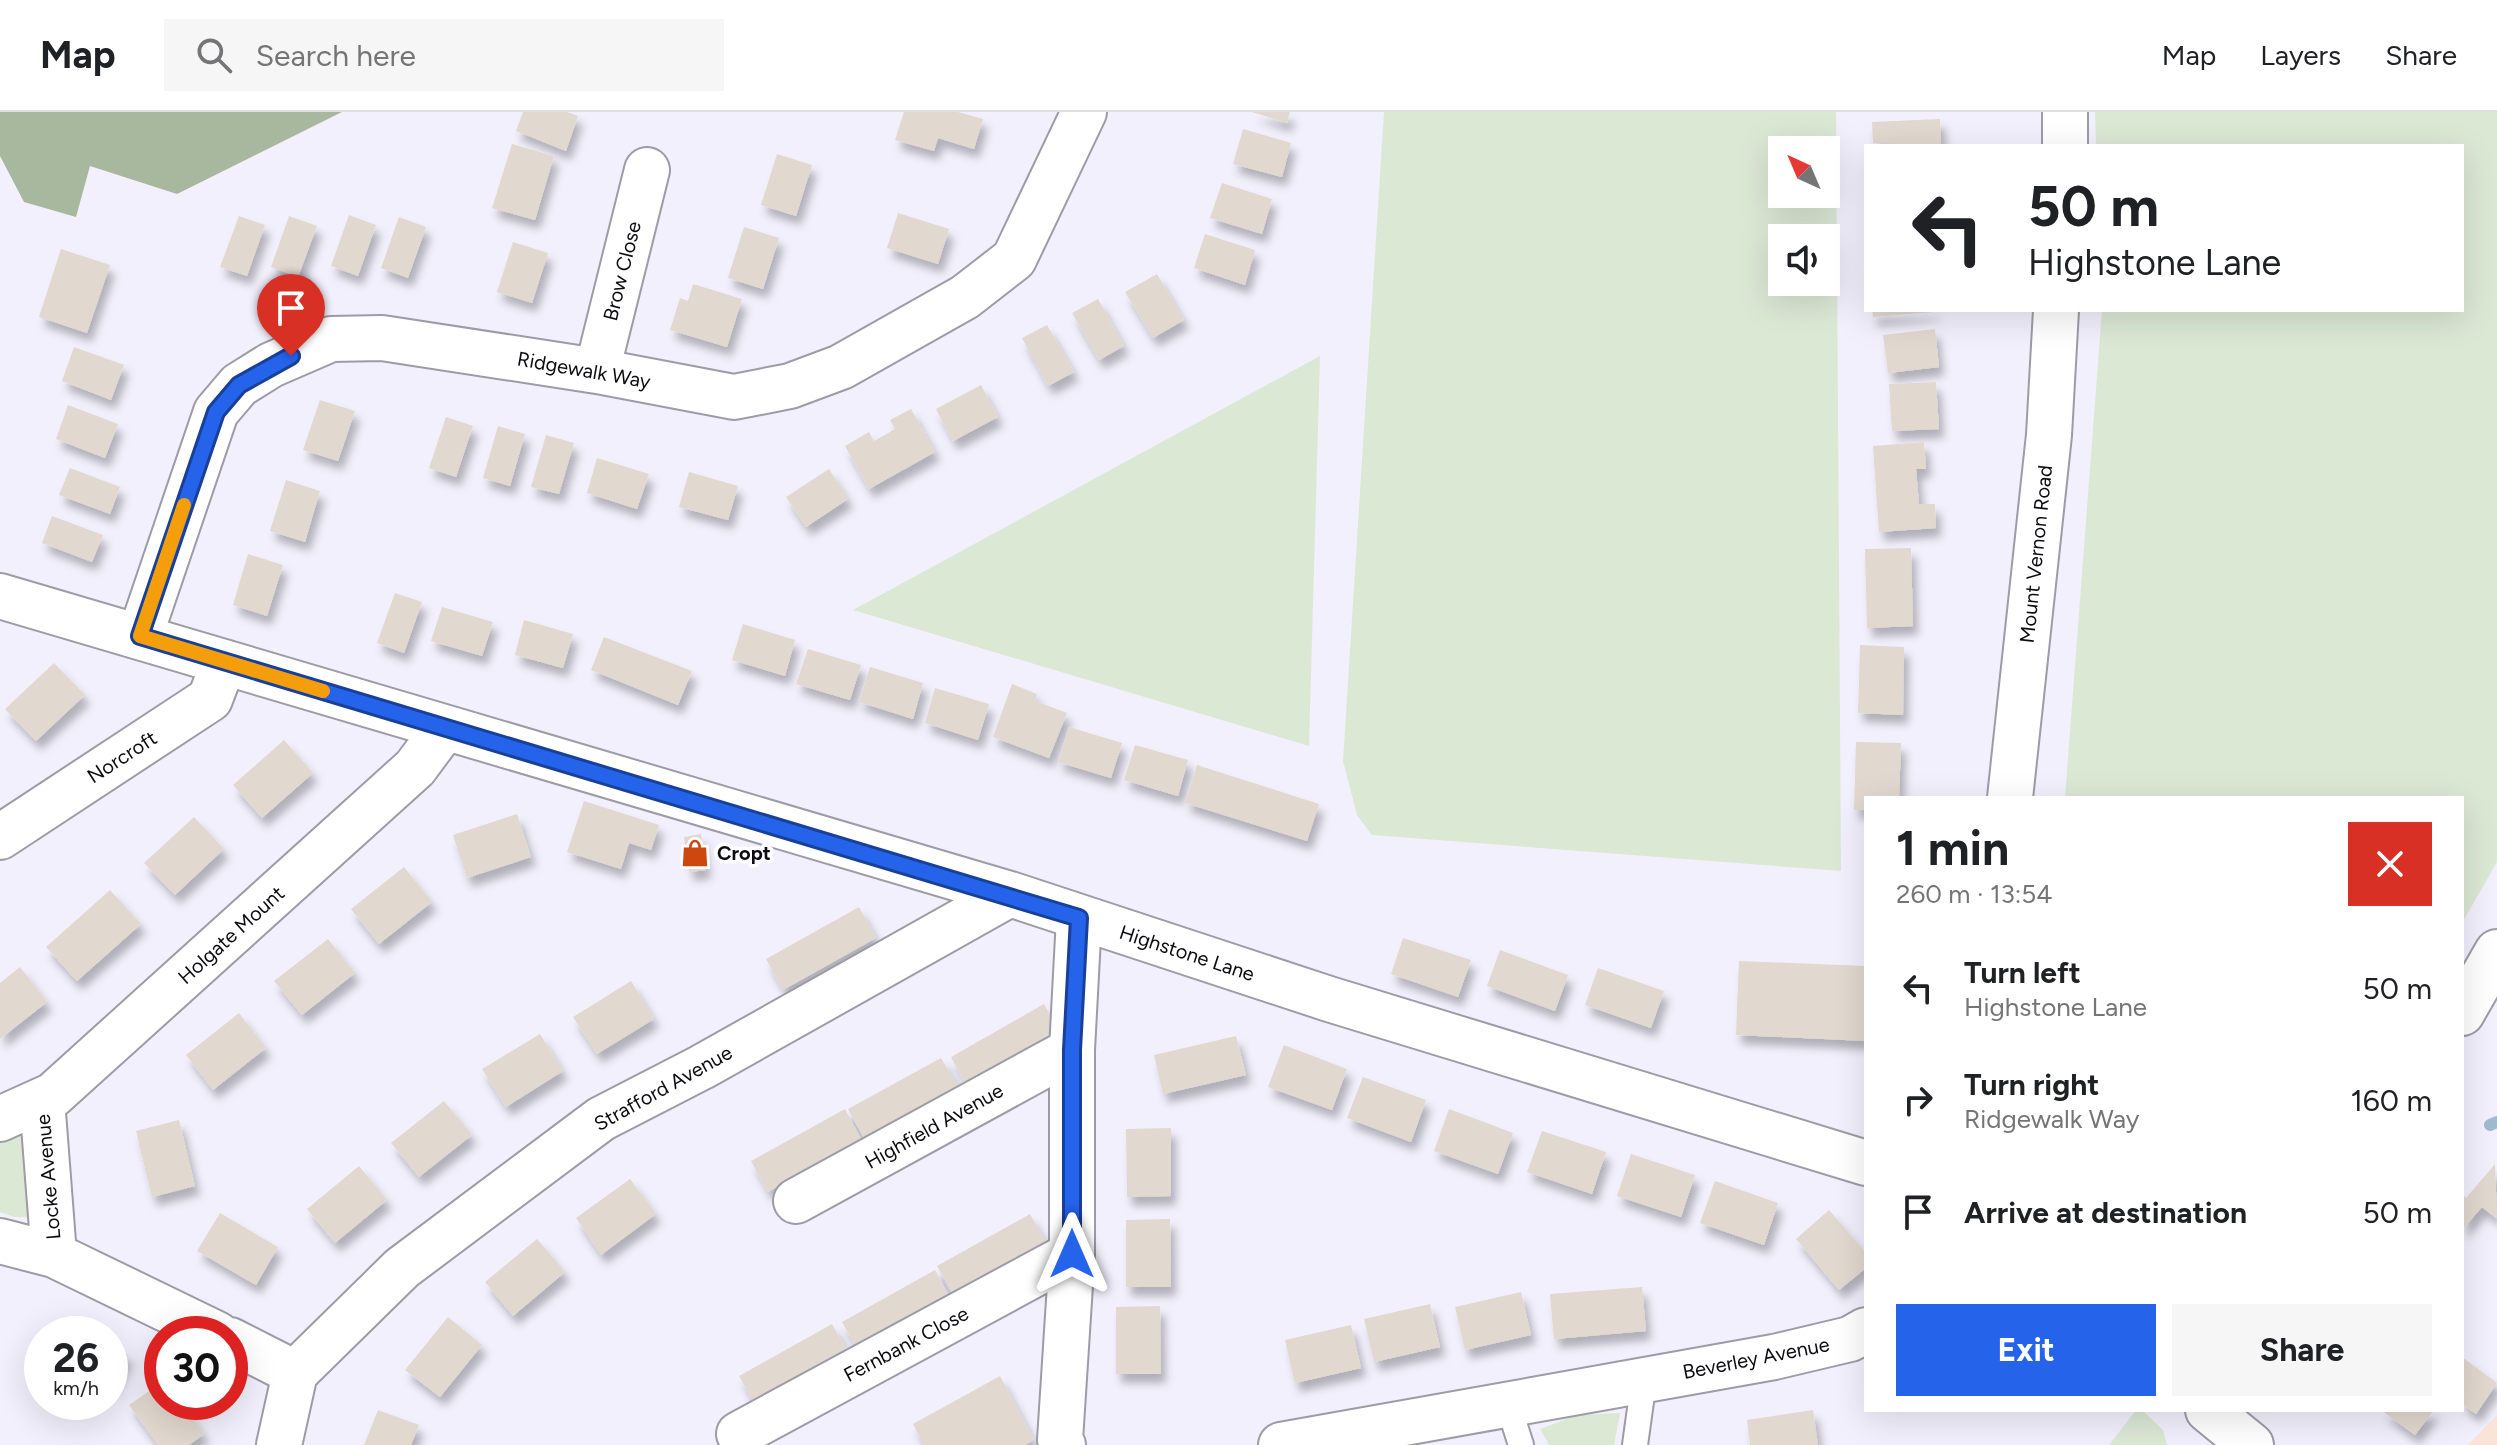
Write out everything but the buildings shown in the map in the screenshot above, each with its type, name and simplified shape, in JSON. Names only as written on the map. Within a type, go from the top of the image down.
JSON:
[{"type":"street","name":"Ridgewalk Way","points":[[140,636],[216,412],[239,385],[271,365],[331,339],[382,338],[597,371],[734,397],[790,386],[841,367],[965,297],[1014,259],[1084,112]]},
{"type":"street","points":[[2065,112],[2065,144]]},
{"type":"street","name":"Brow Close","points":[[597,371],[647,170]]},
{"type":"street","name":"Mount Vernon Road","points":[[2010,796],[2049,435],[2056,312]]},
{"type":"street","name":"Highstone Lane","points":[[0,596],[1010,894],[1344,1004],[1864,1162]]},
{"type":"street","name":"Norcroft","points":[[0,837],[210,699],[224,662]]},
{"type":"street","name":"Holgate Mount","points":[[0,1119],[53,1095],[415,768],[444,729]]},
{"type":"street","name":"Strafford Avenue","points":[[295,1373],[402,1268],[601,1119],[702,1067],[1010,894]]},
{"type":"street","points":[[1063,1445],[1060,1440],[1072,1254],[1072,1050],[1079,918]]},
{"type":"street","points":[[2464,1010],[2497,952]]},
{"type":"street","name":"Highfield Avenue","points":[[796,1201],[1072,1050]]},
{"type":"street","name":"Locke Avenue","points":[[42,1100],[54,1255]]},
{"type":"street","name":"Locke Avenue","points":[[0,1241],[54,1255],[180,1316]]},
{"type":"street","name":"Fernbank Close","points":[[739,1434],[1072,1254]]},
{"type":"street","name":"Beverley Avenue","points":[[1281,1445],[1774,1357],[1850,1339],[1864,1331]]},
{"type":"street","points":[[248,1349],[295,1373],[279,1445]]},
{"type":"lane","points":[[1635,1445],[1644,1380]]},
{"type":"lane","points":[[1508,1404],[1521,1445]]},
{"type":"shaded area","points":[[2497,1415],[2497,1445],[2468,1445]]},
{"type":"green space","points":[[0,112],[342,112],[177,194],[90,166],[76,217],[24,202],[0,156]]},
{"type":"green space","points":[[1384,112],[1836,112],[1836,136],[1768,136],[1768,208],[1837,208],[1837,224],[1768,224],[1768,296],[1837,296],[1841,871],[1372,835],[1357,815],[1343,761]]},
{"type":"green space","points":[[2095,112],[2497,112],[2497,862],[2464,920],[2464,796],[2065,796],[2102,312],[2464,312],[2464,144],[2096,144]]},
{"type":"green space","points":[[1320,356],[1309,746],[853,610]]},
{"type":"green space","points":[[22,1122],[29,1217],[14,1217],[0,1212],[0,1128]]},
{"type":"green space","points":[[2134,1412],[2144,1412],[2163,1430],[2167,1445],[2109,1445]]},
{"type":"green space","points":[[1620,1413],[1614,1445],[1549,1445],[1540,1429],[1577,1415]]},
{"type":"waterway","points":[[2490,1125],[2497,1122]]},
{"type":"slow traffic","points":[[184,505],[140,636],[323,691]]},
{"type":"place","name":"Cropt","points":[[695,853]]},
{"type":"route","points":[[291,356],[239,385],[216,412],[140,636],[444,729],[1010,894],[1079,918],[1072,1050],[1072,1254]]}]
